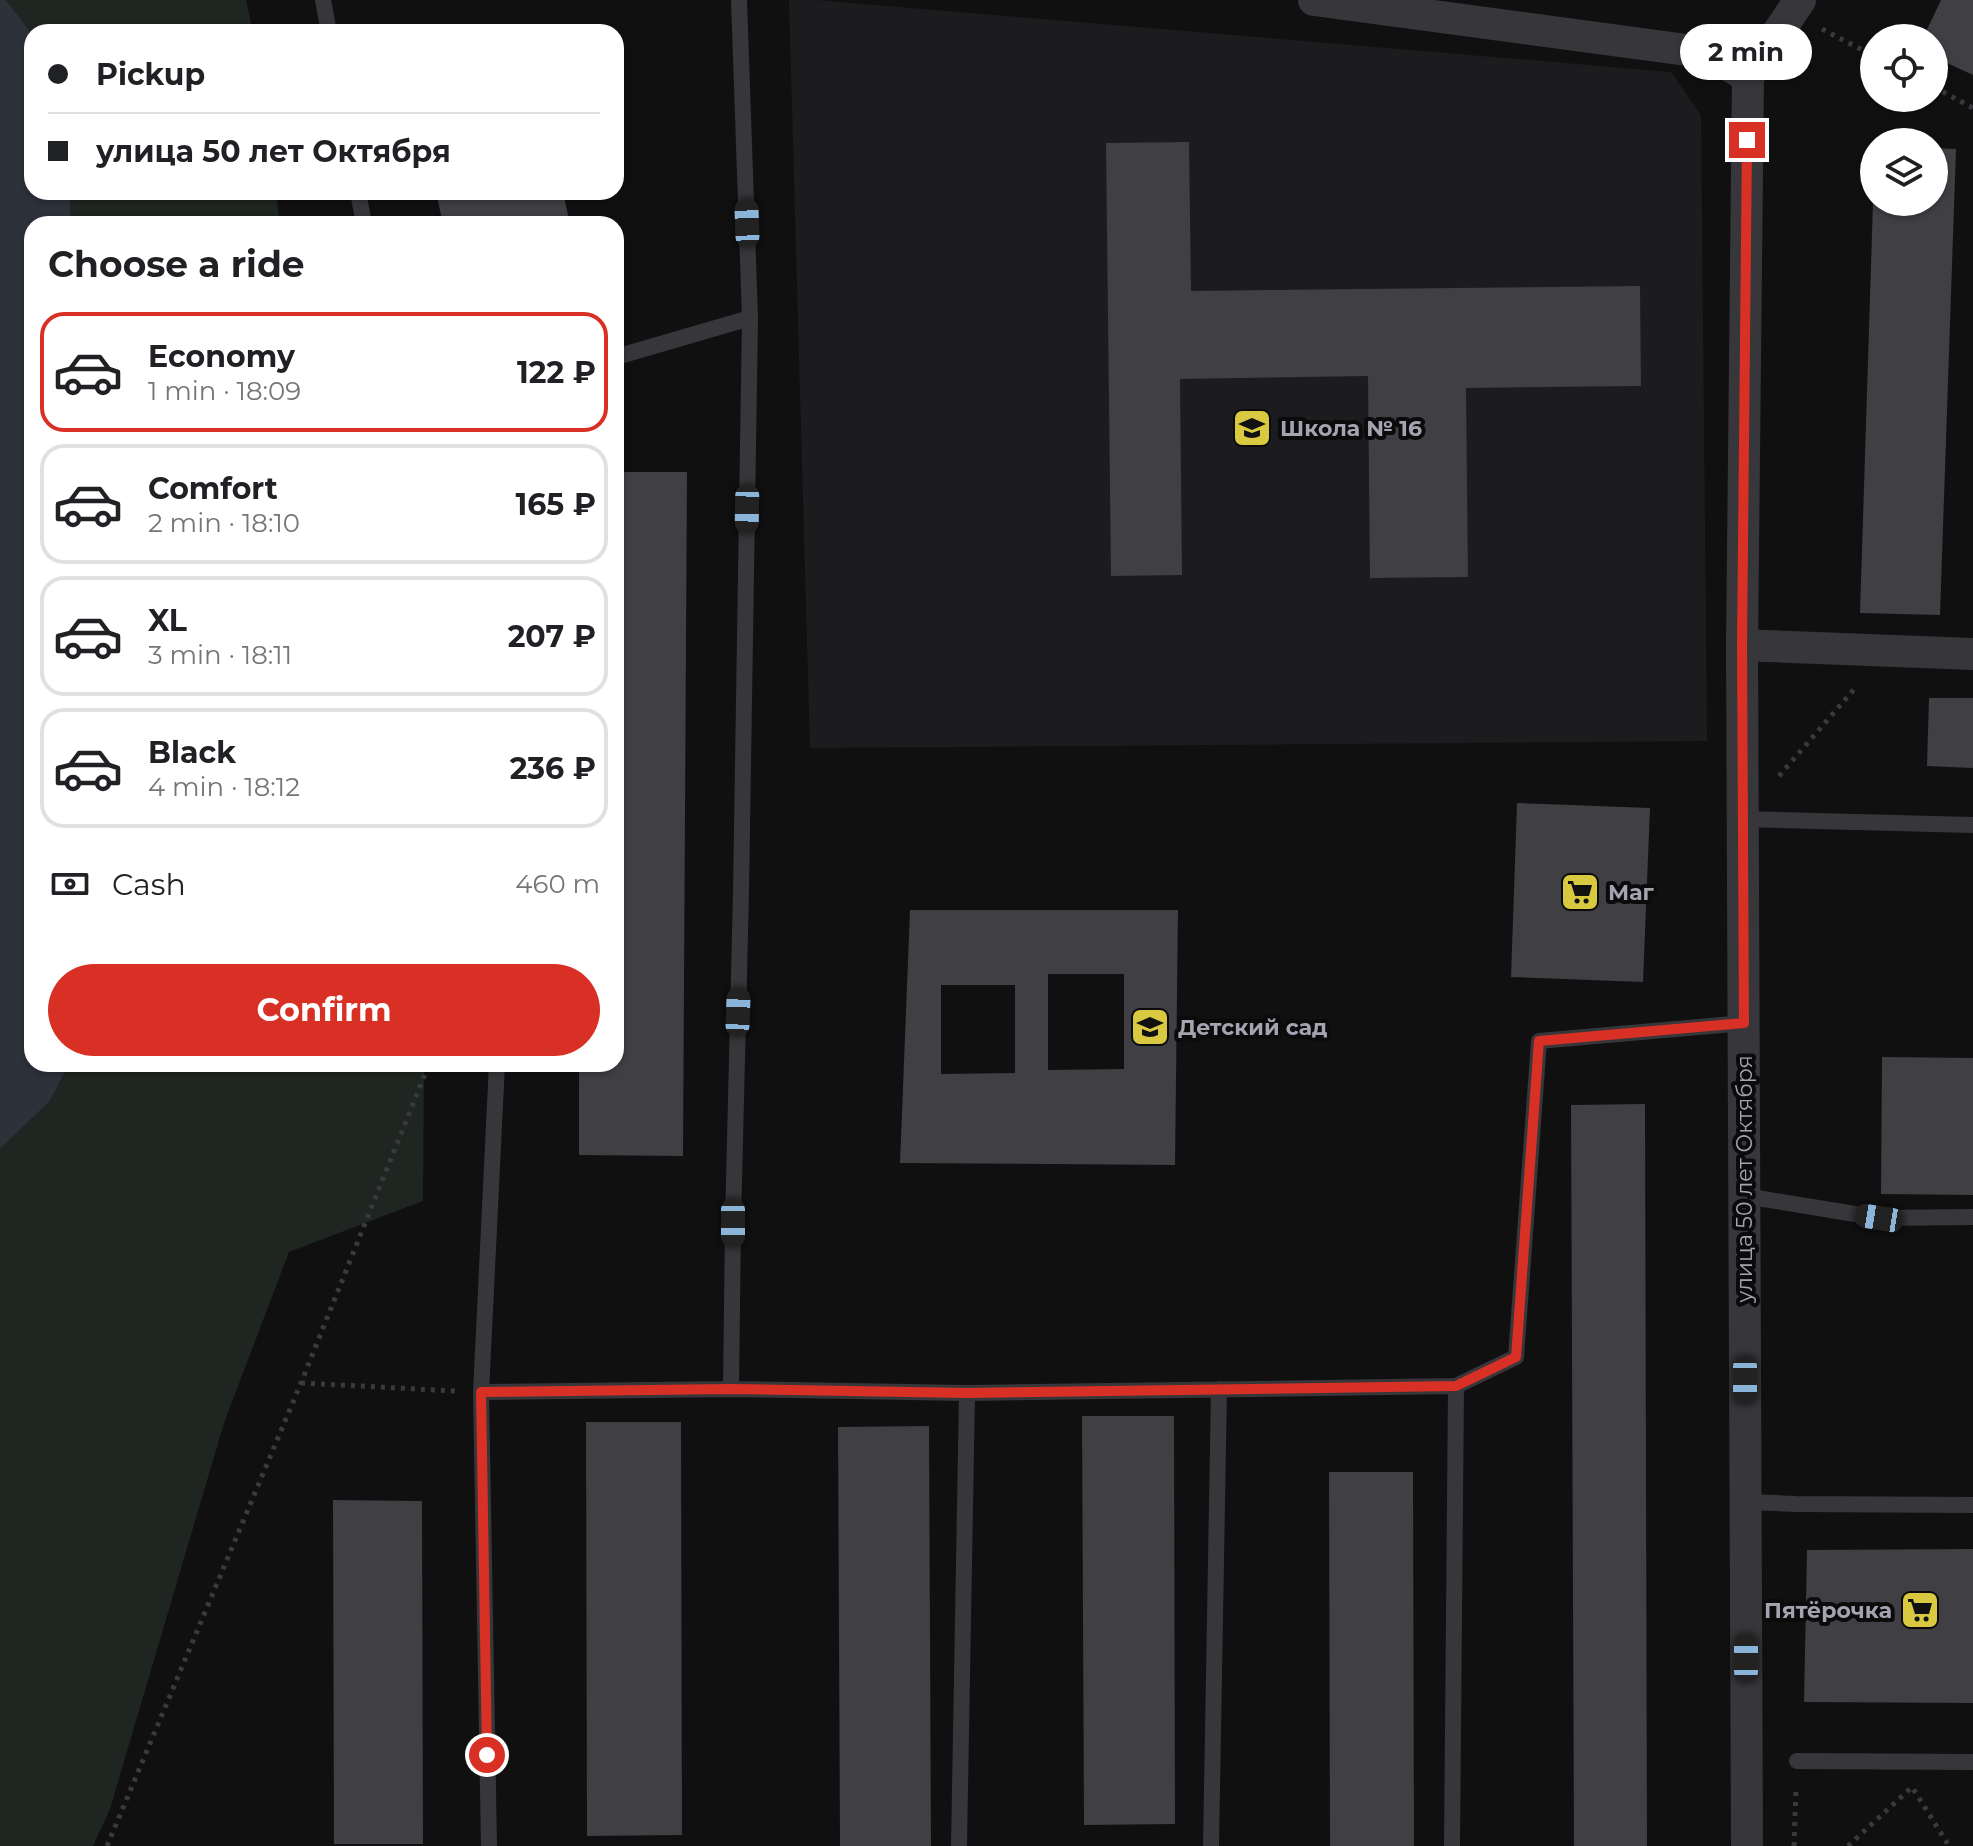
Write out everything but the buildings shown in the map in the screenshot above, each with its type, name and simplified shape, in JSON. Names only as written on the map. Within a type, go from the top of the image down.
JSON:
[{"type":"street","points":[[1314,0],[1709,53],[1748,77],[1796,7]]},
{"type":"street","name":"улица 50 лет Октября","points":[[1747,1846],[1742,645],[1748,77]]},
{"type":"street","points":[[1742,645],[1973,654]]},
{"type":"lane","points":[[323,0],[328,24]]},
{"type":"lane","points":[[731,1389],[750,318],[739,0]]},
{"type":"lane","points":[[624,355],[750,318]]},
{"type":"lane","points":[[1742,819],[1973,825]]},
{"type":"lane","points":[[481,1392],[731,1389],[967,1393],[1456,1386],[1516,1357],[1539,1041],[1744,1023]]},
{"type":"lane","points":[[489,1846],[481,1392],[497,1072]]},
{"type":"lane","points":[[1745,1196],[1879,1218],[1973,1217]]},
{"type":"lane","points":[[1452,1846],[1456,1386]]},
{"type":"lane","points":[[1211,1846],[1219,1389]]},
{"type":"lane","points":[[959,1846],[967,1393]]},
{"type":"lane","points":[[1746,1502],[1973,1505]]},
{"type":"lane","points":[[1797,1761],[1973,1762]]},
{"type":"path","points":[[1796,7],[1860,47]]},
{"type":"path","points":[[1948,95],[1973,108]]},
{"type":"path","points":[[1742,819],[1887,651]]},
{"type":"path","points":[[107,1846],[301,1383],[426,1072]]},
{"type":"path","points":[[301,1383],[481,1392]]},
{"type":"path","points":[[1794,1846],[1797,1761]]},
{"type":"path","points":[[1848,1846],[1912,1787],[1949,1846]]},
{"type":"shaded area","points":[[0,0],[6,0],[24,24],[24,200],[70,200],[71,216],[24,216],[24,1072],[65,1072],[50,1101],[0,1149]]},
{"type":"shaded area","points":[[6,0],[246,0],[251,24],[24,24]]},
{"type":"shaded area","name":"Школа № 16","points":[[789,0],[1671,72],[1701,115],[1707,741],[810,748]]},
{"type":"shaded area","points":[[70,200],[277,200],[279,216],[71,216]]},
{"type":"shaded area","points":[[65,1072],[424,1072],[423,1201],[289,1252],[224,1423],[110,1809],[93,1846],[0,1846],[0,1149],[50,1101]]},
{"type":"place","name":"Школа № 16","points":[[1252,428]]},
{"type":"place","name":"Маг","points":[[1580,892]]},
{"type":"place","name":"Детский сад","points":[[1150,1027]]},
{"type":"place","name":"Пятёрочка","points":[[1920,1610]]},
{"type":"route","points":[[487,1755],[481,1392],[731,1389],[967,1393],[1456,1386],[1516,1357],[1539,1041],[1744,1023],[1742,645],[1747,140]]}]
